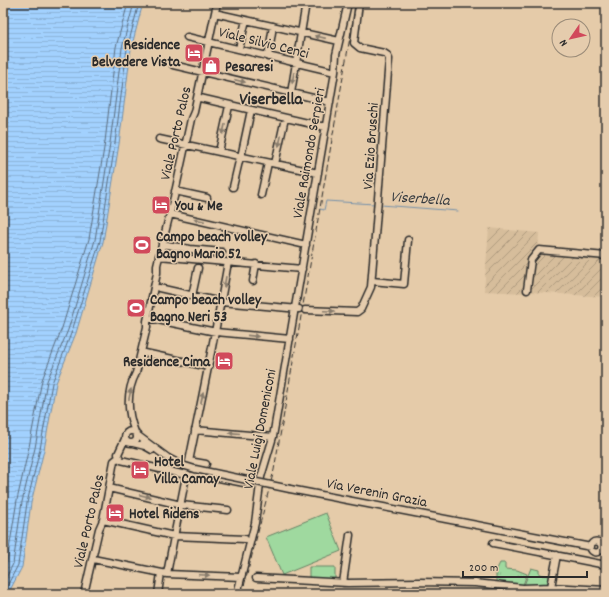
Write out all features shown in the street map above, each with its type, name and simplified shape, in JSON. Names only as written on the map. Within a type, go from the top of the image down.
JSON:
[{"type":"street","name":"Viale Porto Palos","points":[[136,434],[129,413],[128,404],[143,346],[159,256],[170,214],[217,3]]},
{"type":"street","points":[[291,93],[306,3]]},
{"type":"street","name":"Viale Raimondo Serpieri","points":[[302,269],[339,41],[348,3]]},
{"type":"street","name":"Via Ezio Bruschi","points":[[159,288],[221,302],[354,312],[361,309],[369,295],[372,281],[389,59],[384,53],[356,46],[354,43],[353,39],[359,3]]},
{"type":"street","points":[[219,14],[339,41]]},
{"type":"street","points":[[239,50],[246,20]]},
{"type":"street","points":[[268,57],[273,26]]},
{"type":"street","name":"Viale Silvio Cenci","points":[[187,37],[335,72]]},
{"type":"street","points":[[173,65],[330,102]]},
{"type":"street","points":[[200,98],[229,106],[325,127]]},
{"type":"street","points":[[220,152],[229,106]]},
{"type":"street","points":[[233,187],[251,110]]},
{"type":"street","points":[[261,194],[272,164],[285,118]]},
{"type":"street","points":[[159,139],[318,174]]},
{"type":"street","points":[[175,191],[207,198]]},
{"type":"street","points":[[170,214],[306,244]]},
{"type":"street","points":[[372,281],[404,284],[408,240]]},
{"type":"street","points":[[162,244],[190,249],[222,252]]},
{"type":"street","points":[[527,290],[531,260],[539,250],[606,256]]},
{"type":"street","points":[[159,256],[302,269]]},
{"type":"street","points":[[158,594],[181,505],[216,332],[228,262]]},
{"type":"street","points":[[253,281],[256,264]]},
{"type":"street","points":[[192,296],[198,268]]},
{"type":"street","name":"Viale Luigi Domeniconi","points":[[237,594],[255,523],[259,486],[273,437],[290,339],[299,309],[298,295],[302,269]]},
{"type":"street","points":[[148,318],[216,332],[290,339]]},
{"type":"street","points":[[145,353],[209,367]]},
{"type":"street","points":[[195,430],[273,437]]},
{"type":"street","points":[[132,443],[127,442],[125,439],[127,432],[131,431],[136,434],[137,439],[119,454],[121,460],[186,475],[218,478],[259,486]]},
{"type":"street","name":"Via Verenin Grazia","points":[[136,434],[161,454]]},
{"type":"street","name":"Viale Porto Palos","points":[[84,594],[99,530],[103,520],[114,461],[119,454],[125,439]]},
{"type":"street","name":"Via Verenin Grazia","points":[[132,443],[146,446],[182,465],[195,469],[290,489],[591,547],[593,543],[598,542],[604,550]]},
{"type":"street","points":[[189,461],[206,464]]},
{"type":"street","points":[[109,488],[181,505],[228,510]]},
{"type":"street","points":[[103,520],[174,536],[245,539]]},
{"type":"street","points":[[343,583],[350,535]]},
{"type":"street","points":[[493,542],[606,565]]},
{"type":"street","points":[[551,587],[556,555]]},
{"type":"street","points":[[92,559],[164,573],[241,577]]},
{"type":"street","points":[[256,578],[343,583],[475,583],[523,588],[551,587],[606,590]]},
{"type":"shaded area","points":[[489,228],[539,233],[538,248],[532,250],[534,254],[530,257],[524,293],[484,291]]},
{"type":"shaded area","points":[[539,253],[604,258],[605,297],[531,292],[532,281],[530,280],[533,262]]},
{"type":"green space","points":[[326,513],[341,551],[282,575],[266,537]]},
{"type":"green space","points":[[500,563],[505,563],[505,569],[517,570],[527,574],[523,585],[496,583],[496,571]]},
{"type":"green space","points":[[309,567],[335,567],[335,580],[309,579]]},
{"type":"green space","points":[[531,568],[539,570],[539,574],[550,576],[547,584],[524,585]]},
{"type":"water","points":[[3,3],[143,3],[131,49],[119,144],[103,242],[76,333],[56,383],[44,450],[31,503],[22,567],[8,594],[3,594]]},
{"type":"waterway","name":"Viserbella","points":[[320,209],[324,210],[326,201],[374,204]]},
{"type":"waterway","name":"Viserbella","points":[[381,205],[458,211]]},
{"type":"railway","points":[[242,594],[274,470],[356,3]]},
{"type":"place","name":"Residence Belvedere Vista","points":[[194,53]]},
{"type":"place","name":"Pesaresi","points":[[211,66]]},
{"type":"place","name":"You & Me","points":[[161,205]]},
{"type":"place","name":"Campo beach volley Bagno Mario 52","points":[[142,245]]},
{"type":"place","name":"Campo beach volley Bagno Neri 53","points":[[136,308]]},
{"type":"place","name":"Residence Cima","points":[[224,361]]},
{"type":"place","name":"Hotel Villa Camay","points":[[140,470]]},
{"type":"place","name":"Hotel Ridens","points":[[115,513]]},
{"type":"district","name":"Viserbella","points":[[271,98]]}]
